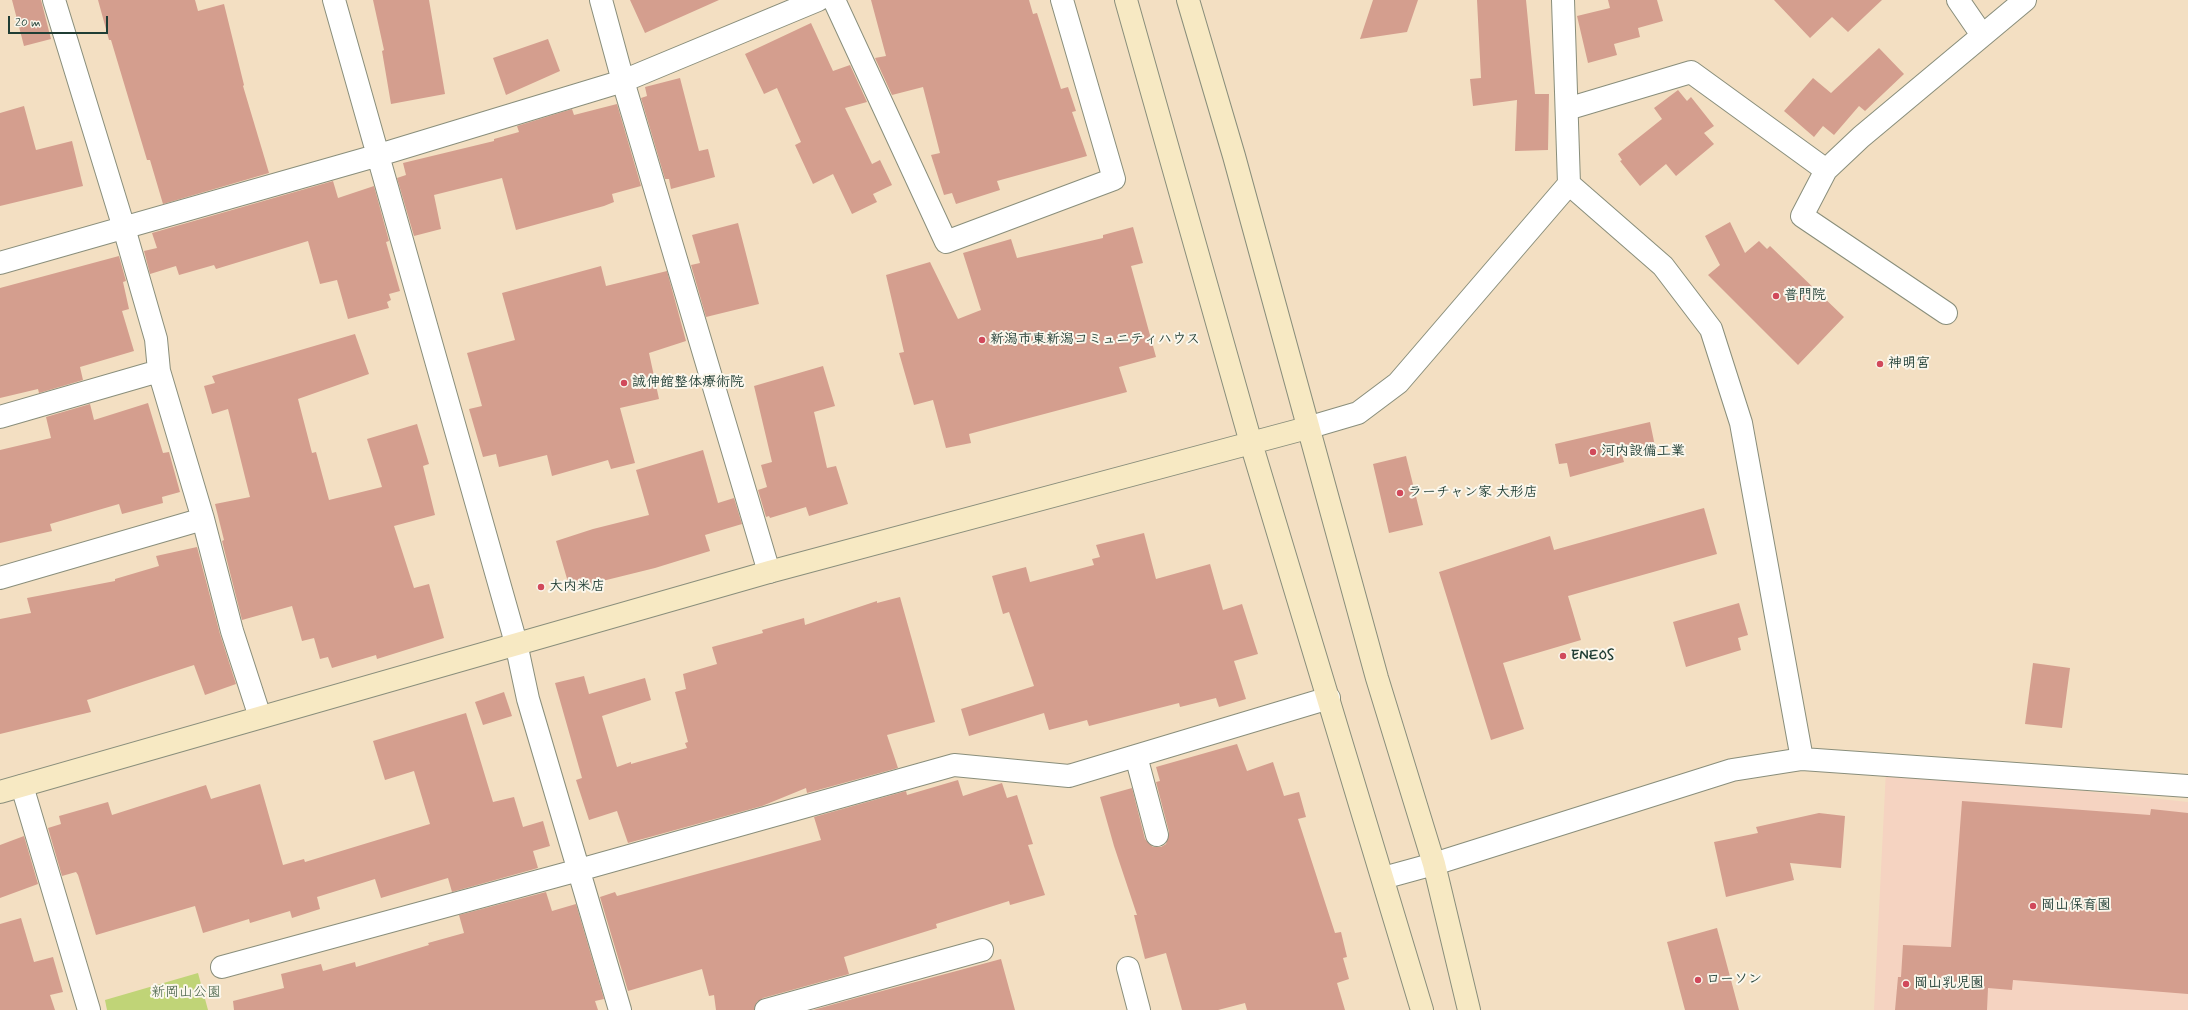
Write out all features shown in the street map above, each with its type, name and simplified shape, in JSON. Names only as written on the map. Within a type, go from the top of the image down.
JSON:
[{"type":"street","points":[[54,0],[124,228],[156,340],[159,371],[203,519],[232,631],[260,717]]},
{"type":"street","points":[[334,0],[516,643],[528,699],[620,1010]]},
{"type":"street","points":[[601,0],[623,81],[769,572]]},
{"type":"street","points":[[0,263],[379,155],[623,81],[818,0]]},
{"type":"street","points":[[834,0],[946,242],[1114,179],[1062,0]]},
{"type":"street","points":[[1126,0],[1251,443],[1422,1010]]},
{"type":"street","points":[[1188,0],[1234,156],[1307,428],[1377,678],[1434,864],[1469,1010]]},
{"type":"street","points":[[0,792],[516,643],[769,572],[1358,413],[1398,383],[1569,184],[1563,0]]},
{"type":"street","points":[[1958,0],[1982,36]]},
{"type":"street","points":[[1946,313],[1802,216],[1826,170],[1860,137],[2025,0]]},
{"type":"street","points":[[1567,109],[1691,72],[1826,170]]},
{"type":"street","points":[[1569,184],[1663,266],[1711,330],[1741,424],[1802,759]]},
{"type":"street","points":[[0,417],[159,371]]},
{"type":"street","points":[[0,578],[203,519]]},
{"type":"street","points":[[222,967],[954,765],[1069,776],[1329,698]]},
{"type":"street","points":[[1136,756],[1157,835]]},
{"type":"street","points":[[1383,878],[1434,864],[1732,770],[1802,759],[2188,786]]},
{"type":"street","points":[[22,786],[89,1010]]},
{"type":"street","points":[[766,1010],[982,950]]},
{"type":"street","points":[[1128,968],[1139,1010]]},
{"type":"shaded area","name":"岡山保育園","points":[[1886,770],[2188,802],[2188,1010],[1874,1010]]},
{"type":"green space","name":"新岡山公園","points":[[198,973],[208,1010],[107,1010],[105,1000]]},
{"type":"building","points":[[12,0],[41,0],[51,39],[24,46]]},
{"type":"building","points":[[98,0],[195,0],[198,11],[224,4],[243,86],[269,173],[163,204],[150,160],[147,160]]},
{"type":"building","points":[[373,0],[429,0],[445,94],[391,104],[382,51],[384,50]]},
{"type":"building","points":[[630,0],[719,0],[645,33]]},
{"type":"building","points":[[871,0],[1029,0],[1033,14],[1037,13],[1061,89],[1068,87],[1076,111],[1072,112],[1087,156],[997,181],[1000,190],[956,204],[952,193],[944,195],[931,155],[940,153],[923,87],[892,95],[875,58],[886,56]]},
{"type":"building","points":[[1373,0],[1418,0],[1407,32],[1360,39]]},
{"type":"building","points":[[1477,0],[1526,0],[1535,94],[1549,94],[1548,150],[1515,151],[1517,100],[1473,106],[1470,79],[1481,78]]},
{"type":"building","points":[[1608,0],[1657,0],[1663,21],[1638,28],[1640,37],[1614,44],[1617,55],[1588,63],[1577,16],[1610,8]]},
{"type":"building","points":[[1774,0],[1882,0],[1848,32],[1832,17],[1810,38]]},
{"type":"building","points":[[811,23],[833,71],[850,65],[867,102],[845,108],[872,164],[880,160],[892,185],[873,194],[877,202],[852,214],[833,174],[813,184],[795,145],[801,142],[777,88],[764,94],[745,54]]},
{"type":"building","points":[[548,39],[560,71],[506,95],[493,58]]},
{"type":"building","points":[[1879,48],[1904,74],[1865,111],[1859,106],[1834,135],[1823,126],[1814,137],[1784,111],[1813,78],[1831,93]]},
{"type":"building","points":[[680,78],[699,151],[708,149],[715,177],[671,189],[669,179],[665,179],[641,98],[647,96],[645,87]]},
{"type":"building","points":[[1678,90],[1687,101],[1691,97],[1714,126],[1704,133],[1714,144],[1676,176],[1666,164],[1640,186],[1620,161],[1622,160],[1618,154],[1662,119],[1654,108]]},
{"type":"building","points":[[617,104],[641,186],[612,194],[614,202],[604,206],[516,230],[502,178],[434,195],[441,229],[414,236],[397,178],[406,175],[403,163],[494,141],[494,139],[519,132],[517,126],[572,109],[574,115]]},
{"type":"building","points":[[24,106],[36,150],[72,141],[83,186],[0,206],[0,113]]},
{"type":"building","points":[[333,181],[338,198],[374,186],[389,241],[386,242],[400,291],[389,294],[391,300],[387,302],[389,308],[348,319],[337,280],[320,284],[308,241],[216,269],[214,265],[179,275],[176,266],[150,274],[144,251],[157,248],[152,233]]},
{"type":"building","name":"普門院","points":[[1730,222],[1745,253],[1759,241],[1767,249],[1770,246],[1844,317],[1798,365],[1708,275],[1720,265],[1705,236]]},
{"type":"building","points":[[738,223],[759,304],[706,317],[691,265],[700,263],[692,235]]},
{"type":"building","points":[[1133,227],[1143,263],[1131,266],[1156,357],[1119,367],[1127,392],[969,434],[971,443],[946,448],[933,400],[914,405],[899,353],[904,352],[886,275],[930,262],[958,319],[981,310],[963,253],[1011,239],[1017,258],[1103,238],[1103,235]]},
{"type":"building","points":[[119,256],[126,281],[123,282],[129,309],[122,311],[134,351],[80,367],[83,380],[39,393],[38,389],[0,398],[0,288]]},
{"type":"building","points":[[601,266],[606,286],[667,271],[686,341],[649,353],[659,399],[620,408],[635,463],[611,469],[608,460],[552,476],[547,455],[499,467],[496,454],[483,457],[469,409],[482,406],[467,353],[515,340],[502,293]]},
{"type":"building","points":[[355,334],[369,374],[298,399],[312,453],[316,452],[329,500],[382,487],[367,439],[417,424],[429,464],[423,466],[435,515],[394,526],[414,588],[429,584],[444,638],[377,659],[376,655],[332,668],[328,657],[320,659],[314,638],[302,641],[292,606],[242,620],[222,541],[224,540],[215,504],[250,497],[228,409],[212,414],[204,386],[215,383],[212,376]]},
{"type":"building","points":[[823,366],[835,406],[814,412],[827,468],[836,466],[848,504],[809,516],[806,507],[770,518],[769,516],[766,517],[758,490],[767,487],[761,465],[772,462],[754,386]]},
{"type":"building","points":[[148,403],[163,453],[169,452],[180,492],[162,497],[163,503],[122,514],[119,504],[50,524],[52,531],[0,543],[0,450],[51,438],[46,417],[90,404],[94,420]]},
{"type":"building","name":"河内設備工業","points":[[1650,422],[1656,451],[1622,455],[1624,462],[1570,477],[1567,463],[1559,464],[1555,444]]},
{"type":"building","points":[[703,450],[718,503],[734,498],[742,524],[705,535],[710,551],[655,568],[570,589],[556,541],[593,529],[649,515],[636,470]]},
{"type":"building","points":[[1406,456],[1423,525],[1389,533],[1373,464]]},
{"type":"building","points":[[1704,508],[1717,554],[1568,596],[1581,640],[1503,663],[1524,729],[1491,740],[1439,572],[1550,536],[1554,550]]},
{"type":"building","points":[[1144,533],[1156,579],[1210,564],[1223,610],[1242,604],[1258,654],[1234,661],[1246,699],[1219,707],[1216,698],[1180,707],[1179,703],[1089,726],[1087,720],[1049,730],[1044,713],[969,736],[961,709],[1034,686],[1009,612],[1003,614],[992,576],[1026,567],[1030,582],[1094,565],[1092,559],[1100,557],[1096,545]]},
{"type":"building","points":[[197,547],[220,634],[236,684],[205,695],[194,665],[87,700],[91,712],[0,734],[0,619],[31,613],[27,598],[115,581],[115,579],[159,566],[156,556]]},
{"type":"building","points":[[900,597],[935,722],[887,735],[898,768],[807,793],[806,788],[762,806],[628,843],[617,811],[589,820],[576,780],[582,778],[555,683],[584,676],[589,694],[645,678],[651,700],[602,716],[617,767],[631,762],[631,764],[687,748],[685,743],[688,742],[675,692],[686,689],[683,674],[717,664],[712,647],[763,633],[762,630],[804,618],[805,625],[877,601],[877,603]]},
{"type":"building","points":[[1739,603],[1748,635],[1738,638],[1741,650],[1686,667],[1673,622]]},
{"type":"building","points":[[2033,663],[2070,668],[2062,728],[2025,724]]},
{"type":"building","points":[[504,692],[512,716],[483,725],[475,702]]},
{"type":"building","points":[[466,713],[493,802],[514,797],[523,827],[543,821],[550,846],[533,851],[538,868],[452,892],[448,878],[381,898],[375,879],[317,897],[320,909],[292,918],[290,911],[250,923],[249,919],[203,933],[195,906],[96,935],[78,875],[76,872],[62,876],[48,828],[61,824],[59,816],[108,802],[112,815],[206,785],[211,799],[260,784],[283,865],[304,859],[305,862],[430,824],[414,771],[385,780],[373,741]]},
{"type":"building","points":[[1237,744],[1247,771],[1273,762],[1284,796],[1299,792],[1306,817],[1298,819],[1335,933],[1341,932],[1347,957],[1343,958],[1349,979],[1337,983],[1345,1010],[1247,1010],[1245,1003],[1218,1010],[1182,1010],[1166,953],[1145,959],[1134,915],[1137,915],[1114,846],[1100,797],[1132,788],[1145,839],[1153,847],[1161,847],[1166,844],[1169,832],[1156,782],[1160,781],[1156,767]]},
{"type":"building","points":[[958,780],[963,796],[1002,783],[1007,798],[1017,795],[1033,844],[1028,845],[1045,895],[1010,905],[1009,901],[936,924],[937,928],[844,957],[849,974],[763,998],[757,1002],[754,1010],[716,1010],[714,995],[709,996],[702,969],[628,991],[600,897],[615,892],[617,896],[821,840],[814,817],[906,791],[907,795]]},
{"type":"building","name":"岡山保育園","points":[[1962,801],[2150,815],[2151,809],[2188,813],[2188,994],[2013,980],[2012,990],[1988,988],[1987,1010],[1895,1010],[1898,977],[1901,977],[1903,945],[1951,947]]},
{"type":"building","points":[[1819,813],[1845,816],[1841,868],[1790,863],[1794,880],[1726,897],[1714,842],[1758,833],[1756,827]]},
{"type":"building","points":[[24,836],[38,884],[0,898],[0,845]]},
{"type":"building","points":[[546,892],[552,911],[576,904],[604,999],[595,1001],[598,1010],[234,1010],[233,1001],[284,988],[281,974],[321,964],[323,971],[355,962],[356,967],[429,945],[428,943],[464,933],[459,915]]},
{"type":"building","points":[[21,918],[34,962],[53,957],[63,992],[50,995],[55,1010],[0,1010],[0,924]]},
{"type":"building","points":[[1717,928],[1739,1010],[1685,1010],[1667,942]]},
{"type":"building","points":[[1001,959],[1015,1010],[813,1010],[856,998]]},
{"type":"place","name":"普門院","points":[[1776,296]]},
{"type":"place","name":"新潟市東新潟コミュニティハウス","points":[[982,340]]},
{"type":"place","name":"神明宮","points":[[1880,364]]},
{"type":"place","name":"誠伸館整体療術院","points":[[624,383]]},
{"type":"place","name":"河内設備工業","points":[[1593,452]]},
{"type":"place","name":"ラーチャン家 大形店","points":[[1400,493]]},
{"type":"place","name":"大内米店","points":[[541,587]]},
{"type":"place","name":"ENEOS","points":[[1563,656]]},
{"type":"place","name":"岡山保育園","points":[[2033,906]]},
{"type":"place","name":"ローソン","points":[[1698,980]]},
{"type":"place","name":"岡山乳児園","points":[[1906,984]]}]
